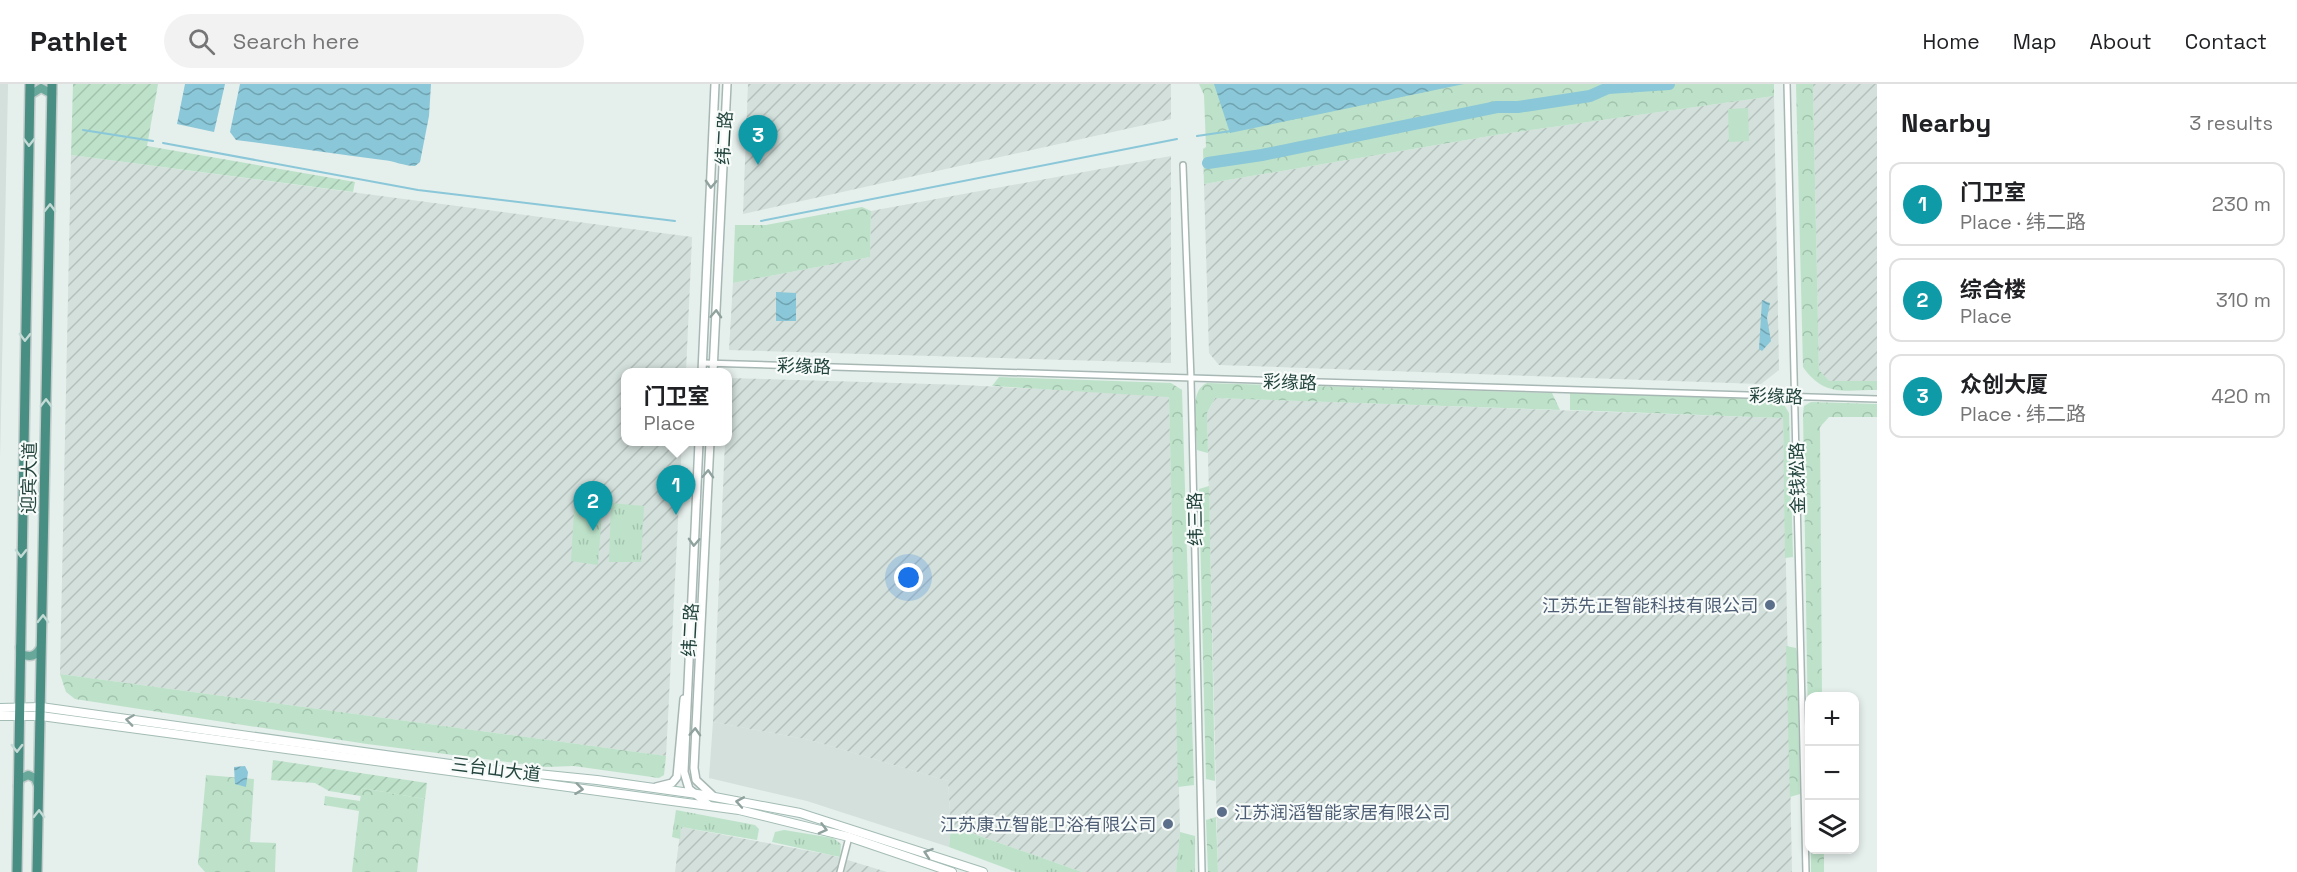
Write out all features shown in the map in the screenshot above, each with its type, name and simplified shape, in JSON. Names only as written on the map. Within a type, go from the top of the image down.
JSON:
[{"type":"highway","name":"迎宾大道","points":[[17,872],[17,711],[30,84]]},
{"type":"highway","name":"迎宾大道","points":[[37,872],[52,84]]},
{"type":"main road","points":[[30,95],[41,88],[52,94]]},
{"type":"main road","points":[[19,644],[21,654],[26,656],[34,656],[42,646]]},
{"type":"main road","name":"三台山大道","points":[[0,708],[41,711],[720,798],[800,813],[983,872]]},
{"type":"main road","name":"三台山大道","points":[[0,716],[17,711]]},
{"type":"main road","name":"三台山大道","points":[[41,711],[711,806],[770,817],[849,837],[952,872]]},
{"type":"main road","points":[[17,789],[20,779],[28,775],[35,778],[39,788]]},
{"type":"street","name":"纬二路","points":[[713,368],[728,84]]},
{"type":"street","name":"金钱松路","points":[[1787,84],[1806,872]]},
{"type":"street","name":"纬二路","points":[[702,368],[715,86]]},
{"type":"street","name":"纬三路","points":[[1183,165],[1191,379],[1202,872]]},
{"type":"street","name":"彩缘路","points":[[703,363],[1877,399]]},
{"type":"street","name":"纬二路","points":[[693,794],[686,784],[684,772],[699,446]]},
{"type":"street","name":"纬二路","points":[[710,446],[694,768],[696,780],[702,788],[720,798]]},
{"type":"street","points":[[651,788],[672,783],[677,777],[681,710],[688,685]]},
{"type":"street","points":[[693,794],[711,806]]},
{"type":"street","points":[[840,872],[849,837]]},
{"type":"shaded area","points":[[0,84],[8,84],[0,459]]},
{"type":"shaded area","points":[[748,84],[1171,84],[1171,119],[743,214]]},
{"type":"shaded area","points":[[1813,84],[1877,84],[1877,381],[1828,381],[1819,371]]},
{"type":"shaded area","points":[[1774,96],[1779,370],[1761,384],[1219,365],[1209,353],[1204,184],[1496,135]]},
{"type":"shaded area","points":[[71,155],[692,237],[686,368],[621,368],[621,446],[682,446],[666,756],[60,674]]},
{"type":"shaded area","points":[[1171,156],[1171,363],[729,350],[733,283],[870,257],[871,211]]},
{"type":"shaded area","points":[[732,378],[964,385],[1169,396],[1180,832],[1176,872],[1082,872],[951,826],[948,781],[810,740],[713,722],[725,446],[732,446]]},
{"type":"shaded area","points":[[1215,398],[1783,418],[1792,872],[1218,872],[1207,413]]},
{"type":"shaded area","points":[[713,722],[810,740],[948,781],[951,826],[949,847],[807,801],[709,778]]},
{"type":"shaded area","points":[[681,827],[831,855],[887,872],[675,872]]},
{"type":"green space","points":[[73,84],[158,84],[147,146],[355,182],[353,192],[71,155]]},
{"type":"green space","points":[[1199,84],[1774,84],[1774,96],[1496,135],[1204,184],[1203,149],[1206,147],[1204,95]]},
{"type":"green space","points":[[1796,84],[1813,84],[1819,370],[1829,381],[1877,381],[1877,390],[1835,390],[1819,383],[1803,367]]},
{"type":"green space","points":[[1748,108],[1749,141],[1729,142],[1728,109]]},
{"type":"green space","points":[[862,207],[871,211],[870,257],[733,283],[735,225],[766,225]]},
{"type":"green space","points":[[999,377],[1171,383],[1182,390],[1194,785],[1178,787],[1169,397],[992,386]]},
{"type":"green space","points":[[1207,383],[1552,393],[1560,410],[1215,398],[1207,413],[1208,453],[1197,450],[1194,413],[1197,394]]},
{"type":"green space","points":[[1570,393],[1768,399],[1783,403],[1789,413],[1793,557],[1785,558],[1783,418],[1570,410]]},
{"type":"green space","points":[[1811,402],[1877,404],[1877,417],[1829,417],[1820,427],[1822,692],[1807,692],[1804,406]]},
{"type":"green space","points":[[1209,486],[1215,781],[1206,779],[1199,489]]},
{"type":"green space","points":[[575,495],[603,498],[598,565],[571,561]]},
{"type":"green space","points":[[611,503],[644,506],[641,562],[609,562]]},
{"type":"green space","points":[[1786,646],[1796,648],[1797,652],[1800,794],[1790,797]]},
{"type":"green space","points":[[60,674],[666,756],[664,775],[659,778],[574,766],[546,767],[367,744],[75,699],[66,692]]},
{"type":"green space","points":[[273,760],[427,783],[425,799],[362,788],[361,796],[329,791],[315,783],[271,780]]},
{"type":"green space","points":[[206,775],[254,779],[250,842],[276,843],[275,872],[205,872],[198,864]]},
{"type":"green space","points":[[362,788],[425,799],[417,872],[352,872],[359,811],[324,805],[325,796],[360,801]]},
{"type":"green space","points":[[676,810],[755,825],[759,829],[757,840],[681,827],[680,839],[672,837]]},
{"type":"green space","points":[[1216,817],[1218,872],[1208,872],[1206,820]]},
{"type":"green space","points":[[951,826],[1082,872],[1016,872],[949,847]]},
{"type":"green space","points":[[784,830],[833,838],[841,844],[840,857],[772,842],[775,832]]},
{"type":"green space","points":[[1180,832],[1195,836],[1195,872],[1176,872]]},
{"type":"green space","points":[[1811,854],[1824,854],[1824,872],[1811,872]]},
{"type":"water","points":[[185,84],[225,84],[214,132],[177,124]]},
{"type":"water","points":[[240,84],[431,84],[429,116],[420,162],[411,166],[236,140],[230,132]]},
{"type":"water","points":[[1214,84],[1464,84],[1230,133]]},
{"type":"water","points":[[776,292],[796,293],[796,321],[776,321]]},
{"type":"water","points":[[1762,300],[1770,303],[1767,318],[1771,341],[1762,351],[1759,349]]},
{"type":"water","points":[[245,766],[248,772],[246,787],[235,784],[234,767]]},
{"type":"waterway","points":[[1208,163],[1262,155],[1497,107],[1518,107],[1590,96],[1608,88],[1669,84]]},
{"type":"waterway","points":[[83,130],[153,141]]},
{"type":"waterway","points":[[1197,136],[1231,131]]},
{"type":"waterway","points":[[761,221],[1177,139]]},
{"type":"waterway","points":[[163,143],[418,190],[675,221]]},
{"type":"place","name":"众创大厦","points":[[758,165]]},
{"type":"place","name":"门卫室","points":[[676,515]]},
{"type":"place","name":"综合楼","points":[[593,531]]},
{"type":"place","name":"江苏先正智能科技有限公司","points":[[1770,605]]},
{"type":"place","name":"江苏润滔智能家居有限公司","points":[[1222,812]]},
{"type":"place","name":"江苏康立智能卫浴有限公司","points":[[1168,824]]}]
